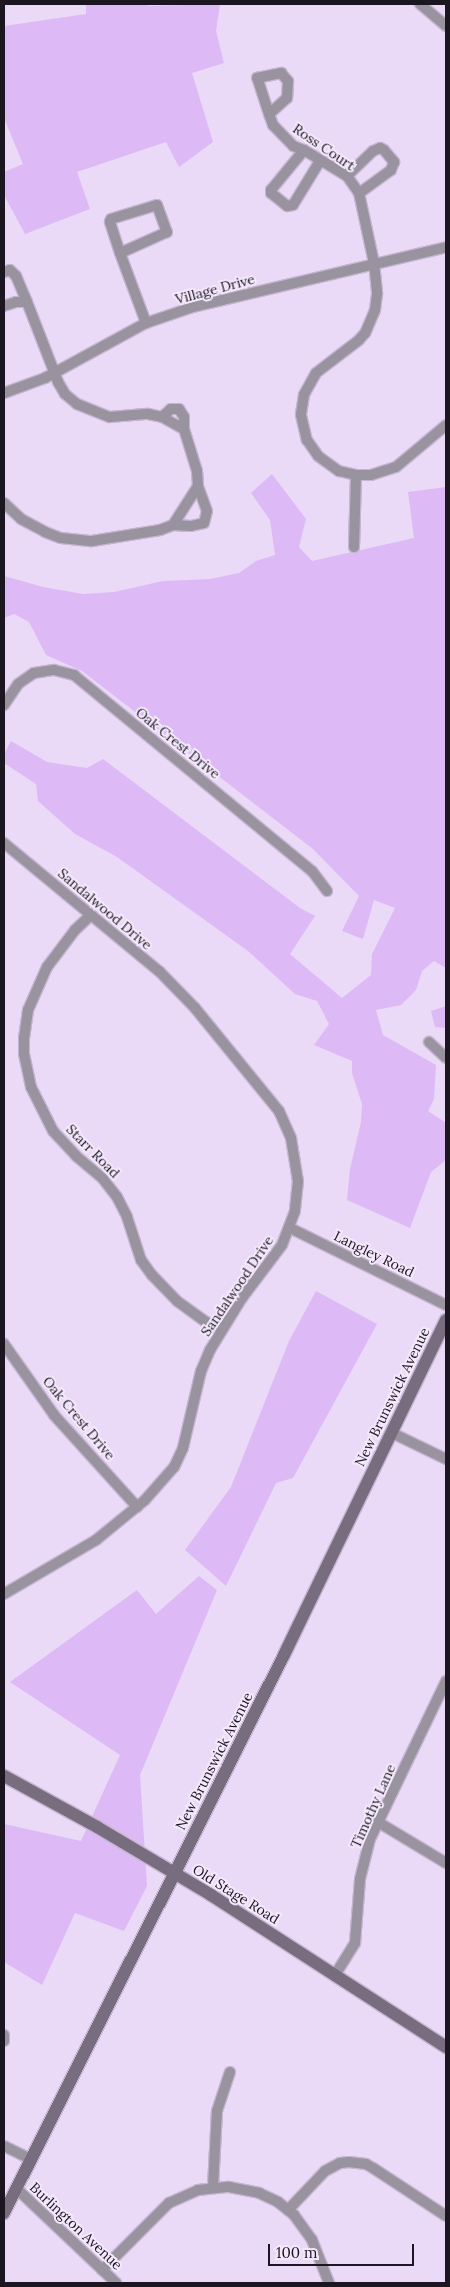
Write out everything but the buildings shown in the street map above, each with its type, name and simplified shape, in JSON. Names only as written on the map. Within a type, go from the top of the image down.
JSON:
[{"type":"street","points":[[420,4],[446,26]]},
{"type":"street","name":"Ross Court","points":[[269,114],[273,125],[294,146],[347,176],[359,192],[374,264],[377,294],[374,310],[365,333],[359,340],[316,372],[309,383],[302,408],[305,434],[314,451],[339,471],[356,475]]},
{"type":"street","points":[[347,176],[373,151],[380,148],[394,162],[391,170],[359,192]]},
{"type":"street","points":[[304,150],[271,190],[271,193],[287,206],[293,205],[320,161]]},
{"type":"street","points":[[120,253],[167,232],[157,205],[111,219],[110,222],[120,253],[146,323]]},
{"type":"street","name":"Village Drive","points":[[4,393],[30,385],[146,323],[193,307],[446,247]]},
{"type":"street","points":[[4,272],[10,270],[16,276],[54,372],[65,394],[77,404],[110,417],[148,414],[162,417],[184,429]]},
{"type":"street","points":[[4,306],[16,302],[27,302]]},
{"type":"street","points":[[4,503],[33,526],[61,538],[92,541],[160,530],[173,525],[191,526],[204,523],[207,511],[198,486],[197,471],[184,429],[184,417],[179,409],[171,409],[162,417]]},
{"type":"street","points":[[354,547],[356,475],[378,474],[396,467],[446,424]]},
{"type":"street","points":[[173,525],[198,486]]},
{"type":"street","name":"Oak Crest Drive","points":[[4,705],[18,684],[34,673],[54,670],[74,675],[312,871],[327,891]]},
{"type":"street","name":"Sandalwood Drive","points":[[4,843],[165,978],[195,1008],[279,1111],[291,1138],[297,1167],[297,1196],[290,1228],[282,1245],[222,1328],[201,1371],[185,1441],[177,1461],[163,1480],[137,1507],[96,1540],[4,1594]]},
{"type":"street","name":"Starr Road","points":[[91,915],[75,930],[47,968],[28,1010],[25,1021],[24,1046],[31,1087],[37,1102],[54,1131],[76,1156],[103,1179],[117,1197],[127,1217],[142,1260],[152,1275],[176,1301],[206,1322],[222,1328]]},
{"type":"street","points":[[429,1042],[446,1058]]},
{"type":"street","name":"Langley Road","points":[[290,1228],[446,1305]]},
{"type":"street","name":"New Brunswick Avenue","points":[[4,2212],[284,1655],[446,1320]]},
{"type":"street","name":"Oak Crest Drive","points":[[4,1344],[54,1415],[137,1507]]},
{"type":"street","points":[[392,1433],[446,1459]]},
{"type":"street","name":"Timothy Lane","points":[[335,1975],[355,1944],[360,1879],[366,1851],[446,1681]]},
{"type":"street","name":"Old Stage Road","points":[[4,1776],[174,1873],[446,2047]]},
{"type":"street","points":[[378,1822],[446,1863]]},
{"type":"street","points":[[4,2035],[4,2041]]},
{"type":"street","points":[[213,2187],[217,2111],[230,2072]]},
{"type":"street","points":[[4,2146],[31,2159]]},
{"type":"street","points":[[288,2210],[325,2171],[340,2163],[349,2162],[366,2164],[446,2216]]},
{"type":"street","points":[[102,2270],[165,2206],[188,2194],[213,2187],[229,2187],[254,2191],[269,2197],[288,2210],[301,2223],[312,2240],[329,2283]]},
{"type":"street","name":"Burlington Avenue","points":[[16,2188],[116,2283]]},
{"type":"shaded area","points":[[86,4],[147,4],[148,6],[220,4],[216,31],[224,63],[192,73],[213,142],[179,167],[166,142],[77,172],[90,209],[25,234],[4,195],[4,172],[23,164],[4,118],[4,26],[86,14]]},
{"type":"shaded area","points":[[272,474],[306,519],[299,547],[312,561],[414,538],[408,492],[446,487],[446,968],[434,961],[422,971],[416,990],[401,1005],[376,1010],[383,1035],[436,1065],[434,1099],[428,1111],[446,1123],[446,1160],[431,1172],[410,1228],[347,1200],[350,1169],[361,1122],[362,1104],[352,1073],[352,1061],[314,1045],[329,1024],[317,1001],[295,994],[248,951],[117,857],[75,834],[38,801],[36,784],[4,763],[4,754],[11,741],[47,762],[87,768],[103,759],[300,908],[315,916],[290,954],[342,998],[371,975],[372,954],[395,908],[374,900],[363,939],[342,931],[359,896],[313,849],[82,671],[46,655],[29,622],[14,614],[4,618],[4,576],[43,587],[83,594],[114,592],[163,581],[210,579],[239,573],[256,561],[275,555],[270,520],[251,493]]},
{"type":"shaded area","points":[[446,1006],[446,1028],[435,1027],[431,1011]]},
{"type":"shaded area","points":[[316,1291],[377,1324],[293,1478],[276,1483],[226,1586],[185,1550],[231,1487],[289,1341]]},
{"type":"shaded area","points":[[199,1576],[217,1590],[140,1775],[147,1886],[124,1931],[75,1913],[42,1985],[4,1962],[4,1824],[81,1841],[120,1755],[10,1682],[137,1590],[156,1614]]}]
